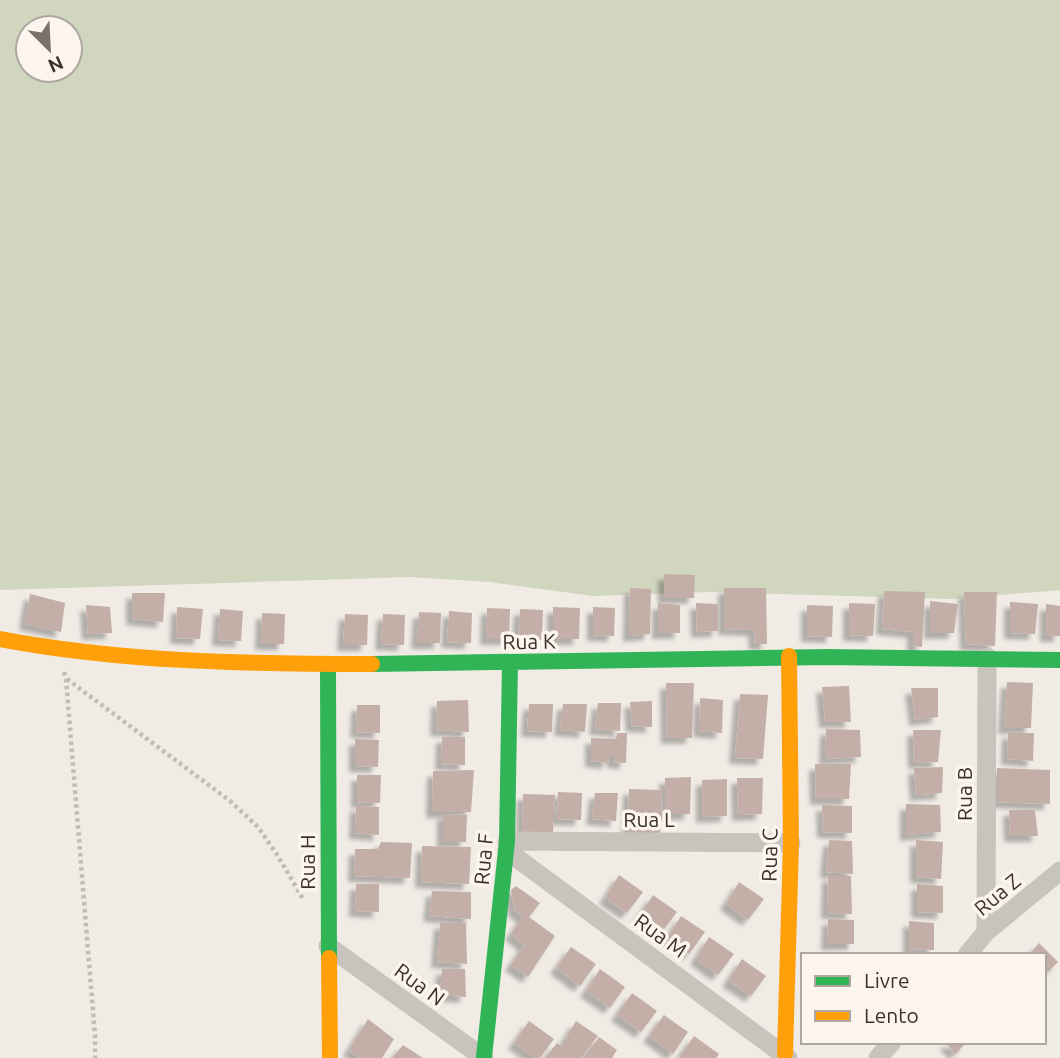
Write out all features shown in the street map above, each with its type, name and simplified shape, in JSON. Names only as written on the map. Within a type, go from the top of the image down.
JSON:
[{"type":"street","name":"Rua K","points":[[0,639],[55,650],[129,657],[328,665],[789,656],[1060,660]]},
{"type":"street","name":"Rua C","points":[[786,1056],[791,843],[789,656]]},
{"type":"street","name":"Rua B","points":[[986,932],[987,657]]},
{"type":"street","name":"Rua F","points":[[484,1058],[507,846],[510,663]]},
{"type":"street","name":"Rua H","points":[[328,665],[330,1058]]},
{"type":"street","name":"Rua L","points":[[507,846],[791,843]]},
{"type":"street","name":"Rua M","points":[[507,846],[786,1056]]},
{"type":"street","name":"Rua Z","points":[[969,953],[986,932],[1060,871]]},
{"type":"street","name":"Rua N","points":[[328,946],[484,1058]]},
{"type":"street","points":[[878,1058],[890,1044]]},
{"type":"path","points":[[55,650],[66,679],[95,1058]]},
{"type":"path","points":[[66,679],[230,801],[258,827],[304,900]]},
{"type":"green space","points":[[0,0],[1060,0],[1060,590],[953,599],[708,592],[593,596],[490,582],[410,577],[0,590]]},
{"type":"building","points":[[664,574],[695,575],[694,598],[664,598]]},
{"type":"building","points":[[630,588],[651,589],[650,634],[629,636]]},
{"type":"building","points":[[724,588],[766,588],[767,644],[755,644],[754,630],[724,629]]},
{"type":"building","points":[[884,591],[925,592],[922,647],[913,646],[913,632],[882,629]]},
{"type":"building","points":[[964,592],[997,592],[995,646],[966,644]]},
{"type":"building","points":[[132,593],[165,593],[163,622],[132,619]]},
{"type":"building","points":[[30,594],[65,603],[61,632],[25,624]]},
{"type":"building","points":[[930,601],[958,604],[954,633],[930,633]]},
{"type":"building","points":[[1010,602],[1038,604],[1035,634],[1010,633]]},
{"type":"building","points":[[658,603],[680,605],[680,633],[658,633]]},
{"type":"building","points":[[696,603],[718,604],[718,631],[697,632]]},
{"type":"building","points":[[849,603],[875,604],[873,636],[849,635]]},
{"type":"building","points":[[1046,604],[1060,606],[1060,636],[1046,636]]},
{"type":"building","points":[[86,605],[110,607],[112,633],[88,634]]},
{"type":"building","points":[[807,605],[833,606],[832,637],[807,636]]},
{"type":"building","points":[[177,607],[203,609],[200,639],[176,638]]},
{"type":"building","points":[[553,607],[580,608],[579,639],[553,639]]},
{"type":"building","points":[[593,607],[615,608],[614,636],[593,635]]},
{"type":"building","points":[[487,608],[510,609],[509,639],[486,639]]},
{"type":"building","points":[[220,609],[243,611],[241,641],[218,640]]},
{"type":"building","points":[[520,609],[543,610],[542,640],[518,640]]},
{"type":"building","points":[[449,611],[472,613],[471,643],[447,642]]},
{"type":"building","points":[[419,612],[441,613],[440,643],[417,643]]},
{"type":"building","points":[[262,613],[285,614],[284,644],[261,644]]},
{"type":"building","points":[[345,614],[368,615],[367,645],[343,645]]},
{"type":"building","points":[[383,614],[405,615],[404,645],[381,644]]},
{"type":"building","points":[[1007,682],[1033,683],[1031,728],[1004,728]]},
{"type":"building","points":[[666,683],[694,683],[692,738],[667,738]]},
{"type":"building","points":[[849,686],[851,722],[825,722],[822,687]]},
{"type":"building","points":[[911,688],[938,688],[938,717],[915,720]]},
{"type":"building","points":[[740,694],[768,695],[763,759],[735,758]]},
{"type":"building","points":[[700,698],[723,700],[722,733],[699,731]]},
{"type":"building","points":[[468,700],[469,732],[436,730],[437,701]]},
{"type":"building","points":[[652,701],[652,727],[632,726],[630,702]]},
{"type":"building","points":[[598,703],[621,703],[620,731],[595,729]]},
{"type":"building","points":[[529,704],[553,704],[552,732],[527,731]]},
{"type":"building","points":[[563,704],[587,704],[585,732],[560,730]]},
{"type":"building","points":[[357,705],[380,705],[380,733],[356,732]]},
{"type":"building","points":[[826,729],[860,730],[861,757],[825,759]]},
{"type":"building","points":[[913,730],[941,730],[938,762],[914,763]]},
{"type":"building","points":[[617,733],[627,733],[626,763],[613,762],[613,756],[609,756],[608,763],[591,761],[591,738],[616,739]]},
{"type":"building","points":[[1008,733],[1034,733],[1033,761],[1007,759]]},
{"type":"building","points":[[442,737],[465,737],[465,765],[441,764]]},
{"type":"building","points":[[355,739],[379,740],[378,767],[355,766]]},
{"type":"building","points":[[815,764],[851,764],[849,799],[816,799]]},
{"type":"building","points":[[943,767],[942,793],[916,795],[914,768]]},
{"type":"building","points":[[997,768],[1050,770],[1050,804],[997,802]]},
{"type":"building","points":[[474,770],[471,812],[432,812],[433,771]]},
{"type":"building","points":[[357,775],[381,775],[380,803],[357,802]]},
{"type":"building","points":[[691,777],[690,814],[665,814],[665,778]]},
{"type":"building","points":[[737,778],[763,778],[762,814],[738,815]]},
{"type":"building","points":[[727,779],[727,816],[702,817],[702,780]]},
{"type":"building","points":[[629,789],[662,790],[660,833],[628,833]]},
{"type":"building","points":[[558,792],[582,793],[581,820],[556,819]]},
{"type":"building","points":[[595,793],[618,793],[616,821],[592,819]]},
{"type":"building","points":[[523,794],[555,795],[553,832],[522,832]]},
{"type":"building","points":[[906,804],[940,805],[941,832],[906,835]]},
{"type":"building","points":[[822,805],[852,806],[852,833],[823,832]]},
{"type":"building","points":[[356,806],[379,807],[379,835],[355,833]]},
{"type":"building","points":[[1009,810],[1035,810],[1038,836],[1010,836]]},
{"type":"building","points":[[443,814],[467,815],[466,842],[443,842]]},
{"type":"building","points":[[829,840],[852,841],[853,874],[826,872]]},
{"type":"building","points":[[916,840],[943,842],[941,879],[916,877]]},
{"type":"building","points":[[381,842],[412,843],[410,878],[354,876],[355,849],[378,849]]},
{"type":"building","points":[[422,846],[471,847],[469,884],[421,882]]},
{"type":"building","points":[[619,875],[643,892],[627,913],[605,898]]},
{"type":"building","points":[[828,876],[851,876],[852,914],[827,913]]},
{"type":"building","points":[[739,882],[764,899],[748,920],[726,904]]},
{"type":"building","points":[[356,884],[379,884],[379,912],[355,911]]},
{"type":"building","points":[[917,884],[943,886],[943,913],[917,912]]},
{"type":"building","points":[[516,886],[540,903],[529,917],[555,936],[528,977],[511,965],[524,945],[511,934],[523,917],[514,910],[511,890]]},
{"type":"building","points":[[432,891],[471,892],[471,919],[429,916]]},
{"type":"building","points":[[653,895],[677,912],[661,933],[639,917]]},
{"type":"building","points":[[681,916],[705,932],[689,954],[667,938]]},
{"type":"building","points":[[828,919],[854,920],[854,944],[827,944]]},
{"type":"building","points":[[909,921],[934,923],[934,950],[909,949]]},
{"type":"building","points":[[440,923],[466,923],[467,964],[437,962]]},
{"type":"building","points":[[709,937],[734,954],[718,975],[696,959]]},
{"type":"building","points":[[1039,943],[1058,962],[1046,974],[1046,953],[1031,953]]},
{"type":"building","points":[[571,947],[596,964],[580,986],[556,968]]},
{"type":"building","points":[[742,959],[766,976],[751,996],[728,981]]},
{"type":"building","points":[[442,969],[465,969],[466,997],[440,995]]},
{"type":"building","points":[[600,969],[625,987],[610,1008],[586,991]]},
{"type":"building","points":[[632,993],[657,1011],[641,1032],[617,1015]]},
{"type":"building","points":[[664,1015],[688,1032],[673,1054],[649,1036]]},
{"type":"building","points":[[368,1019],[394,1039],[382,1058],[360,1058],[349,1050]]},
{"type":"building","points":[[529,1021],[554,1039],[540,1058],[535,1058],[514,1043]]},
{"type":"building","points":[[576,1021],[598,1036],[581,1058],[545,1058],[557,1043],[561,1046]]},
{"type":"building","points":[[694,1036],[719,1054],[716,1058],[679,1058]]},
{"type":"building","points":[[599,1037],[617,1050],[612,1058],[583,1058]]},
{"type":"building","points":[[947,1044],[965,1044],[955,1054]]},
{"type":"building","points":[[403,1045],[423,1058],[392,1058]]},
{"type":"traffic: fast","points":[[372,664],[826,657],[1060,660]]},
{"type":"traffic: fast","points":[[484,1057],[507,841],[510,663]]},
{"type":"traffic: fast","points":[[328,665],[329,958]]},
{"type":"traffic: slow","points":[[0,639],[139,657],[232,662],[372,664]]},
{"type":"traffic: slow","points":[[785,1054],[791,843],[789,656]]},
{"type":"traffic: slow","points":[[329,958],[330,1058]]}]
